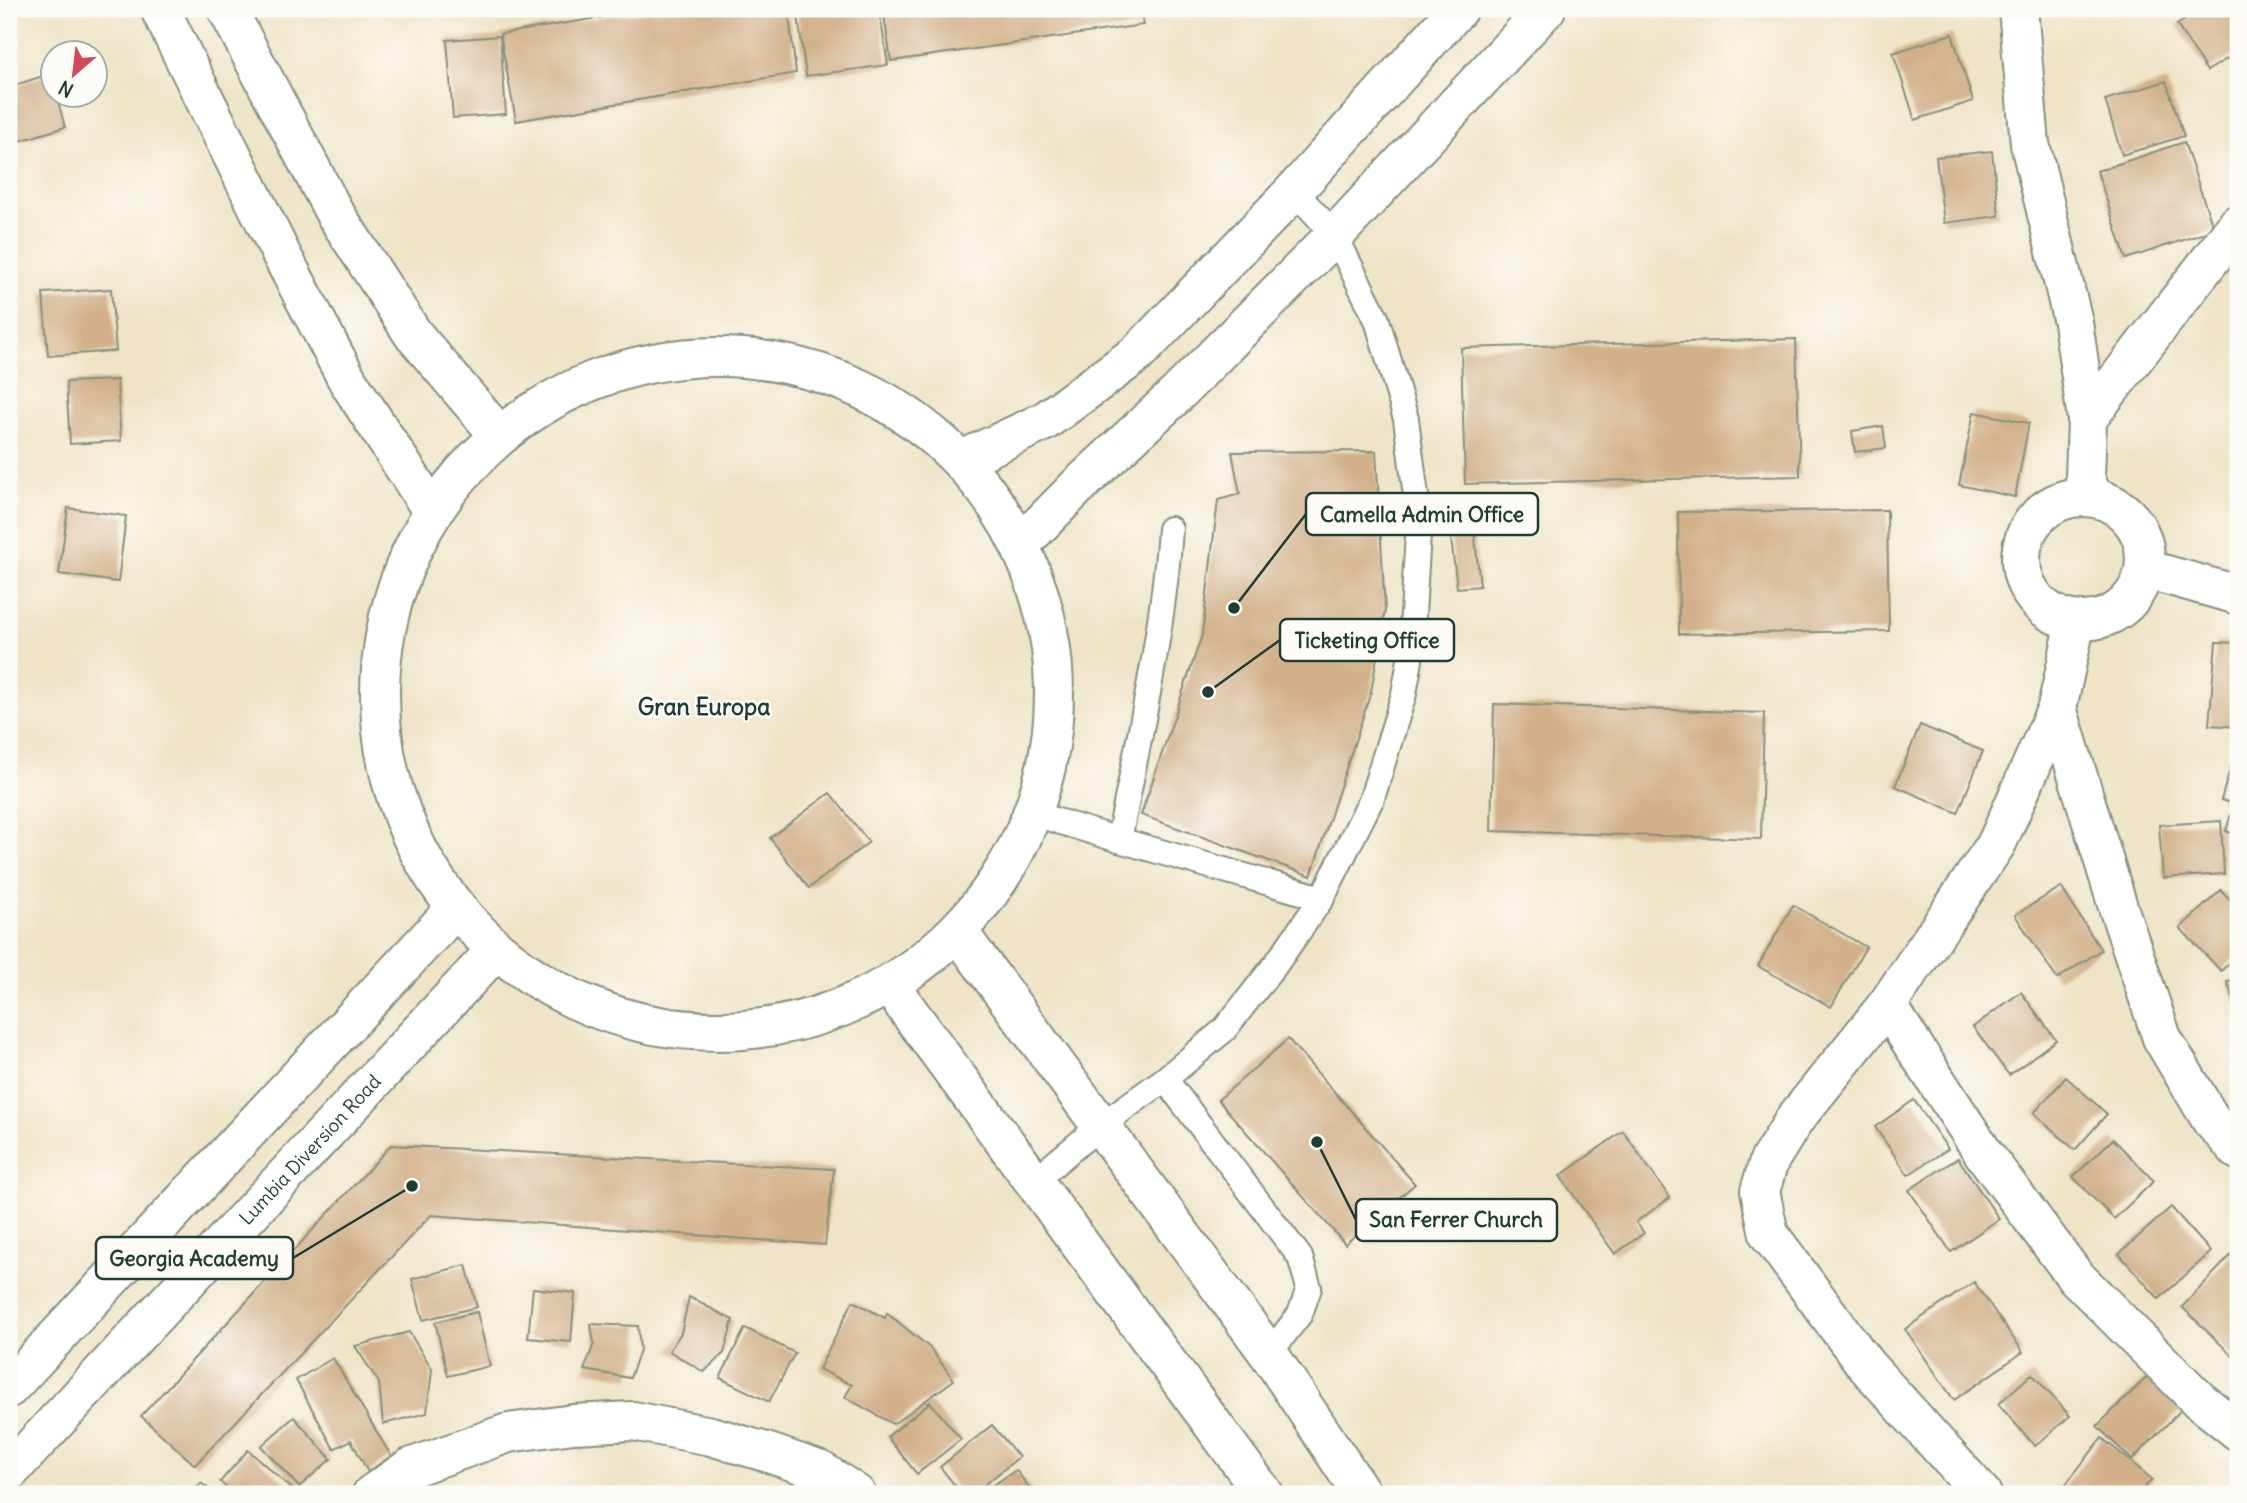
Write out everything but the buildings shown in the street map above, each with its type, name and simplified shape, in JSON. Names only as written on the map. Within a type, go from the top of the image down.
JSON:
[{"type":"street","points":[[160,9],[281,254],[348,381],[431,509]]},
{"type":"street","points":[[228,9],[334,212],[413,334],[498,434]]},
{"type":"street","points":[[962,460],[1045,421],[1138,353],[1294,191],[1458,9]]},
{"type":"street","points":[[1021,544],[1177,395],[1335,236],[1546,9]]},
{"type":"street","points":[[2018,9],[2030,144],[2073,322],[2087,419],[2085,478],[2093,497]]},
{"type":"street","points":[[2087,419],[2238,224]]},
{"type":"street","points":[[684,357],[722,359],[786,363],[881,398],[962,460],[1021,544],[1051,632],[1055,724],[1035,814],[1003,877],[959,933],[890,986],[797,1023],[697,1032],[598,1011],[496,950],[455,909],[399,810],[377,708],[389,605],[431,509],[498,434],[585,381],[684,357]]},
{"type":"street","points":[[2093,497],[2116,505],[2133,522],[2144,544],[2145,569],[2137,591],[2121,609],[2100,620],[2076,621],[2052,613],[2033,597],[2022,575],[2021,550],[2029,527],[2046,509],[2068,498],[2093,497]]},
{"type":"street","points":[[2145,569],[2238,595]]},
{"type":"street","points":[[1982,1494],[1865,1364],[1769,1234],[1760,1191],[1769,1161],[1795,1119],[1887,1005],[1997,843],[2057,708],[2076,621]]},
{"type":"street","points":[[2057,708],[2118,907],[2162,1038],[2211,1120],[2238,1150]]},
{"type":"street","points":[[9,1388],[455,909]]},
{"type":"street","points":[[959,933],[1269,1354],[1362,1494]]},
{"type":"street","name":"Lumbia Diversion Road","points":[[9,1472],[496,950]]},
{"type":"street","points":[[890,986],[1264,1494]]},
{"type":"street","points":[[1887,1005],[1984,1154],[2075,1276],[2199,1401],[2238,1431]]},
{"type":"street","points":[[372,1494],[410,1468],[508,1433],[573,1424],[633,1421],[711,1436],[769,1453],[821,1471],[856,1494]]},
{"type":"lane","points":[[1034,1181],[1101,1125],[1165,1079],[1224,1030],[1276,964],[1322,898],[1372,798],[1404,694],[1410,660],[1419,519],[1406,418],[1377,320],[1335,236],[1294,191]]},
{"type":"lane","points":[[1119,840],[1161,616],[1170,529]]},
{"type":"lane","points":[[1035,814],[1322,898]]},
{"type":"lane","points":[[1165,1079],[1300,1257],[1309,1288],[1300,1314],[1269,1354]]},
{"type":"place","name":"Camella Admin Office","points":[[1234,608]]},
{"type":"place","name":"Ticketing Office","points":[[1208,692]]},
{"type":"place","name":"San Ferrer Church","points":[[1317,1142]]},
{"type":"place","name":"Georgia Academy","points":[[412,1186]]},
{"type":"district","name":"Gran Europa","points":[[704,706]]}]
